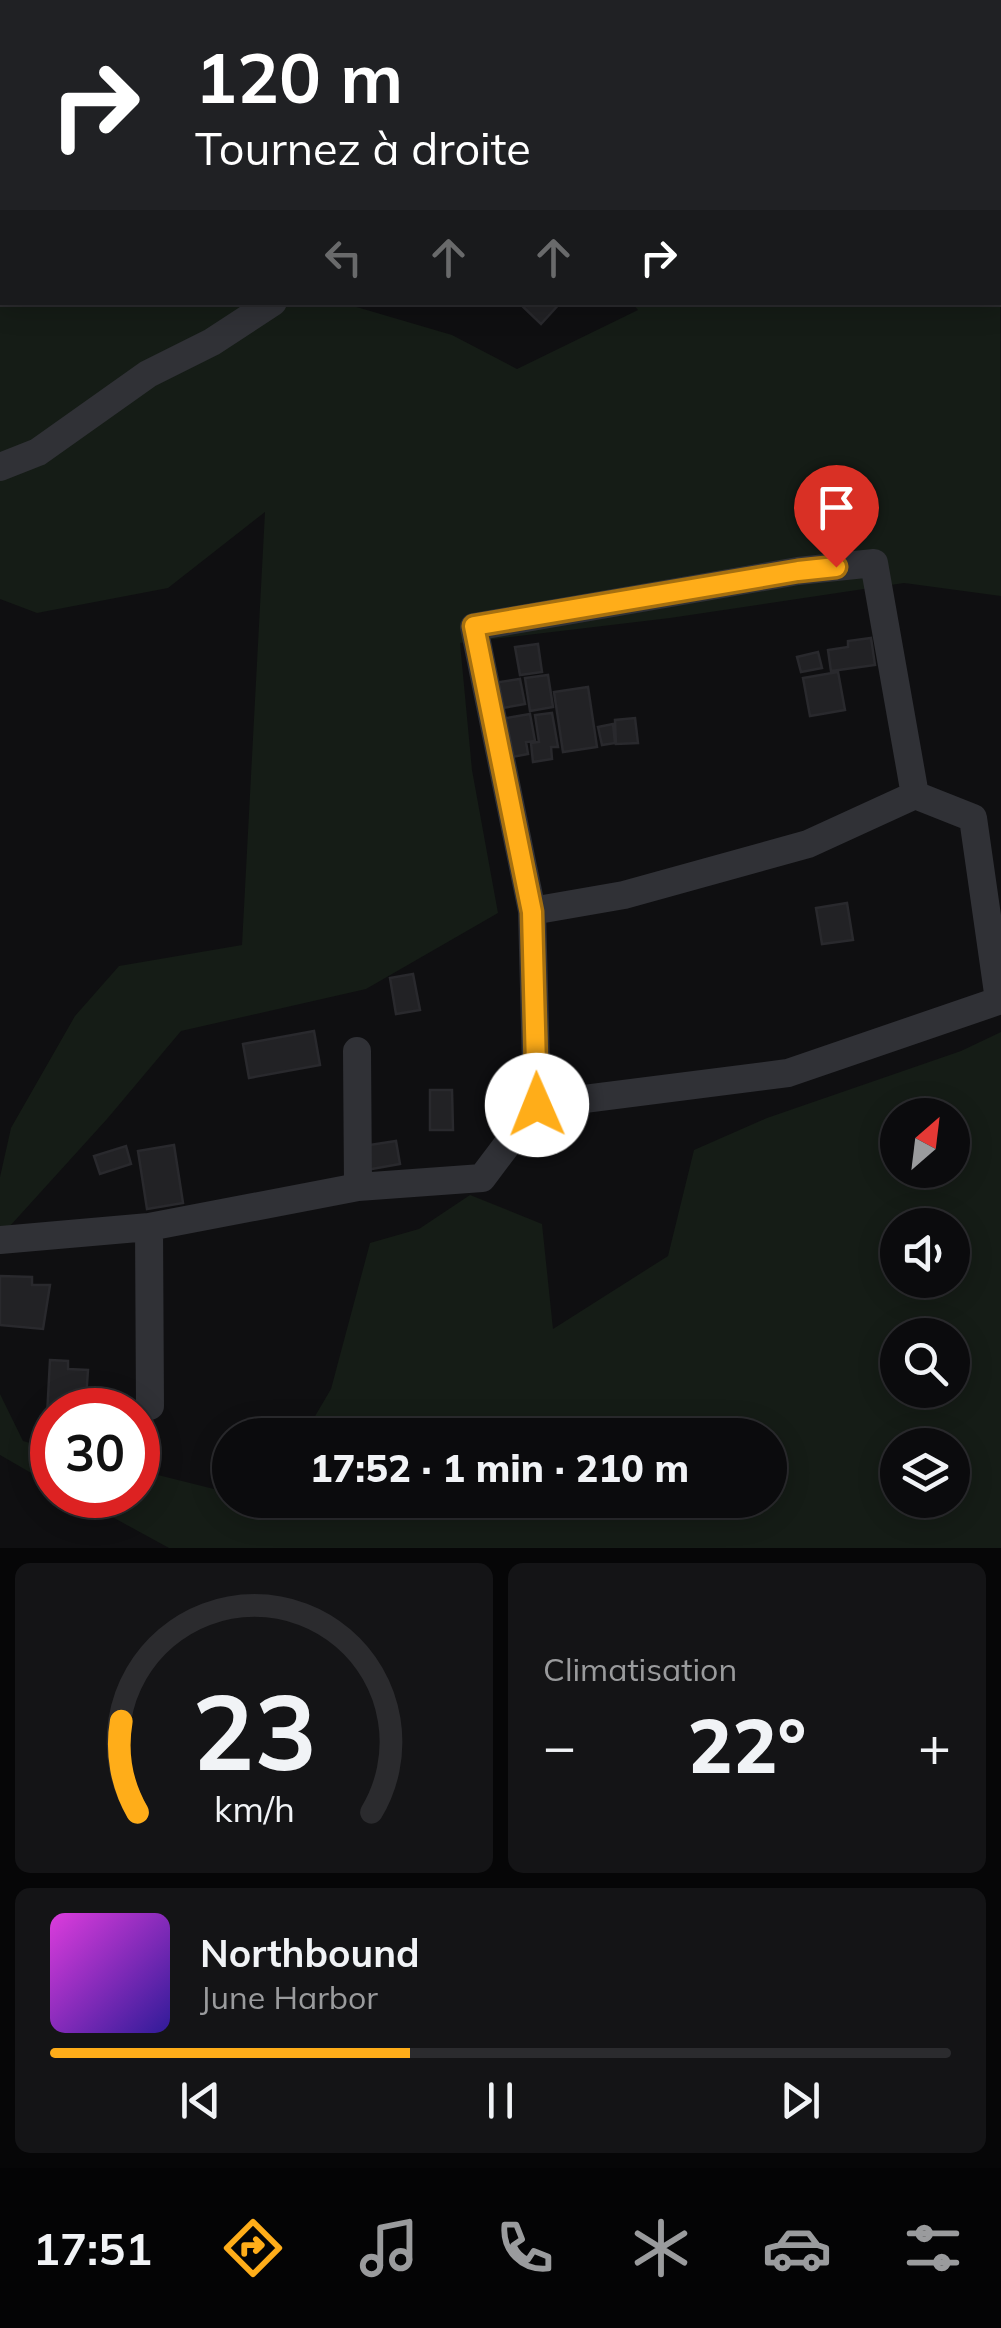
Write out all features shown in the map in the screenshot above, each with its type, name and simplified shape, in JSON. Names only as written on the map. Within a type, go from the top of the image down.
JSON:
[{"type":"street","points":[[0,467],[38,452],[148,374],[212,342],[268,305]]},
{"type":"street","points":[[0,1240],[149,1227],[358,1187],[482,1178],[537,1105],[532,912],[474,626],[798,571],[874,563],[915,795]]},
{"type":"street","points":[[532,912],[624,895],[808,844],[915,795],[973,818],[1000,1000],[788,1073],[537,1105]]},
{"type":"street","points":[[358,1051],[358,1187]]},
{"type":"street","points":[[149,1227],[150,1388]]},
{"type":"shaded area","points":[[0,305],[350,305],[452,335],[517,369],[638,310],[634,305],[1000,305],[1001,596],[904,583],[670,618],[460,643],[472,770],[498,913],[366,989],[181,1031],[0,1237],[0,1177],[11,1128],[75,1016],[119,966],[242,945],[265,512],[168,588],[37,613],[0,599]]},
{"type":"shaded area","points":[[1001,1032],[1001,1548],[169,1548],[114,1518],[160,1518],[160,1476],[212,1488],[212,1518],[787,1518],[787,1418],[314,1418],[331,1389],[370,1243],[419,1229],[470,1195],[542,1224],[553,1329],[668,1256],[694,1150],[767,1118],[961,1051]]},
{"type":"shaded area","points":[[0,1394],[23,1441],[30,1443],[30,1472],[0,1455]]},
{"type":"building","points":[[521,305],[558,305],[541,324]]},
{"type":"building","points":[[871,638],[875,665],[831,671],[828,650],[848,647],[848,641]]},
{"type":"building","points":[[538,644],[542,672],[520,675],[515,647]]},
{"type":"building","points":[[818,652],[822,668],[801,672],[797,657]]},
{"type":"building","points":[[838,672],[845,710],[810,716],[803,678]]},
{"type":"building","points":[[548,675],[553,707],[530,711],[525,678]]},
{"type":"building","points":[[520,679],[525,704],[497,709],[493,683]]},
{"type":"building","points":[[588,687],[597,747],[563,752],[554,692]]},
{"type":"building","points":[[552,713],[558,747],[551,747],[552,759],[533,762],[531,743],[539,742],[535,715]]},
{"type":"building","points":[[530,714],[535,741],[526,742],[528,754],[502,759],[495,720]]},
{"type":"building","points":[[635,718],[638,743],[616,744],[615,720]]},
{"type":"building","points":[[613,724],[615,743],[602,745],[598,727]]},
{"type":"building","points":[[847,903],[853,940],[822,944],[816,908]]},
{"type":"building","points":[[413,974],[420,1010],[396,1014],[390,978]]},
{"type":"building","points":[[314,1031],[320,1065],[249,1078],[243,1044]]},
{"type":"building","points":[[430,1090],[452,1090],[453,1130],[430,1130]]},
{"type":"building","points":[[396,1141],[400,1164],[366,1170],[363,1146]]},
{"type":"building","points":[[174,1145],[183,1203],[147,1209],[138,1151]]},
{"type":"building","points":[[126,1146],[131,1164],[100,1174],[94,1156]]},
{"type":"building","points":[[0,1276],[32,1277],[32,1285],[50,1285],[43,1329],[0,1325]]},
{"type":"building","points":[[50,1360],[68,1361],[68,1369],[88,1370],[87,1388],[48,1388]]},
{"type":"route","points":[[537,1105],[532,912],[474,626],[836,567]]}]
